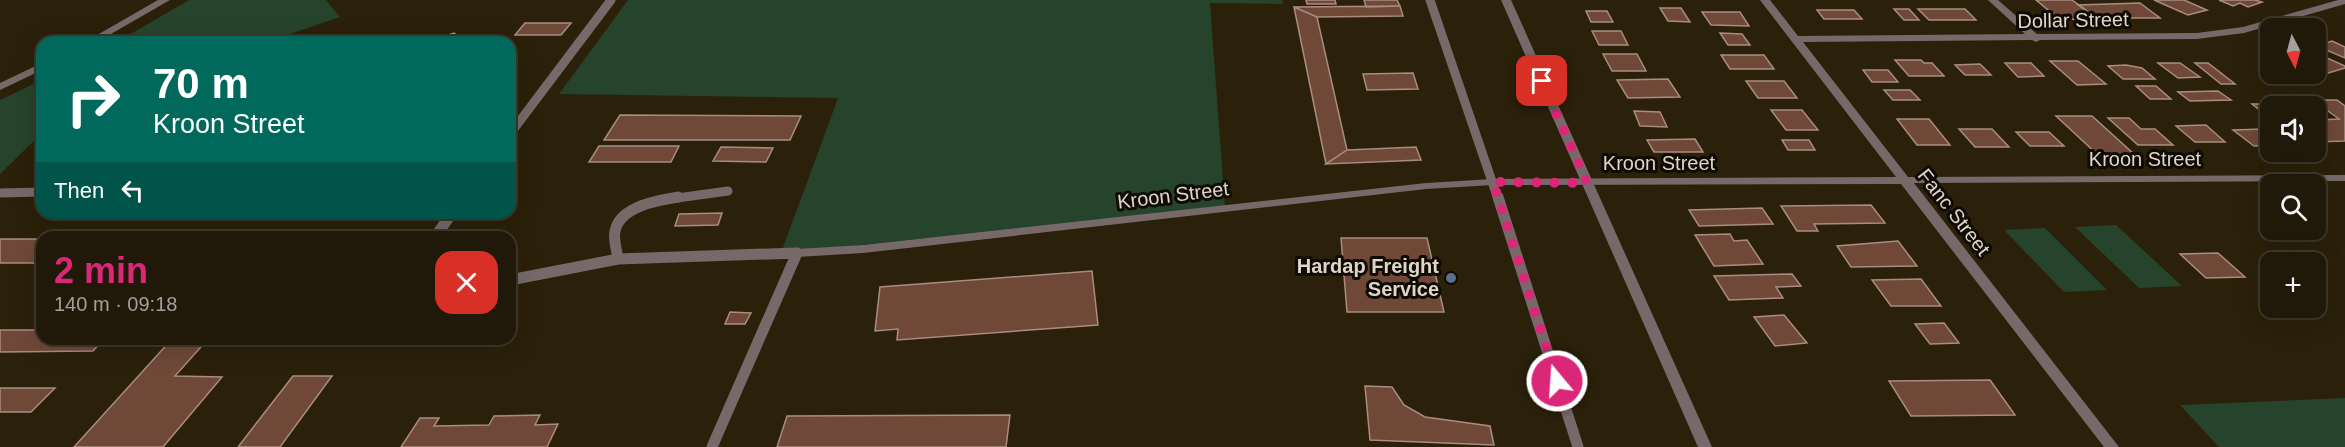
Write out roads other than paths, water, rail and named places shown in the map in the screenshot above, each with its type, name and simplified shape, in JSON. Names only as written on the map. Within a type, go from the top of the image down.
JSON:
[{"type":"street","points":[[101,36],[165,0]]},
{"type":"street","points":[[1506,0],[1705,447]]},
{"type":"street","name":"Fanc Street","points":[[1765,0],[2112,447]]},
{"type":"street","points":[[1993,0],[2036,39]]},
{"type":"street","name":"Dollar Street","points":[[1797,39],[2036,39],[2217,35],[2244,30],[2345,1]]},
{"type":"street","points":[[0,87],[36,69]]},
{"type":"street","name":"Kroon Street","points":[[797,253],[863,249],[1426,186],[1493,182],[2345,178]]},
{"type":"lane","points":[[516,126],[611,0]]},
{"type":"lane","points":[[1430,0],[1493,182],[1578,447]]},
{"type":"lane","points":[[618,259],[615,231],[626,215],[655,203],[728,191]]},
{"type":"lane","points":[[0,193],[36,192]]},
{"type":"lane","points":[[516,279],[618,259],[797,253],[712,447]]},
{"type":"place","name":"Hardap Freight Service","points":[[1451,278]]}]
